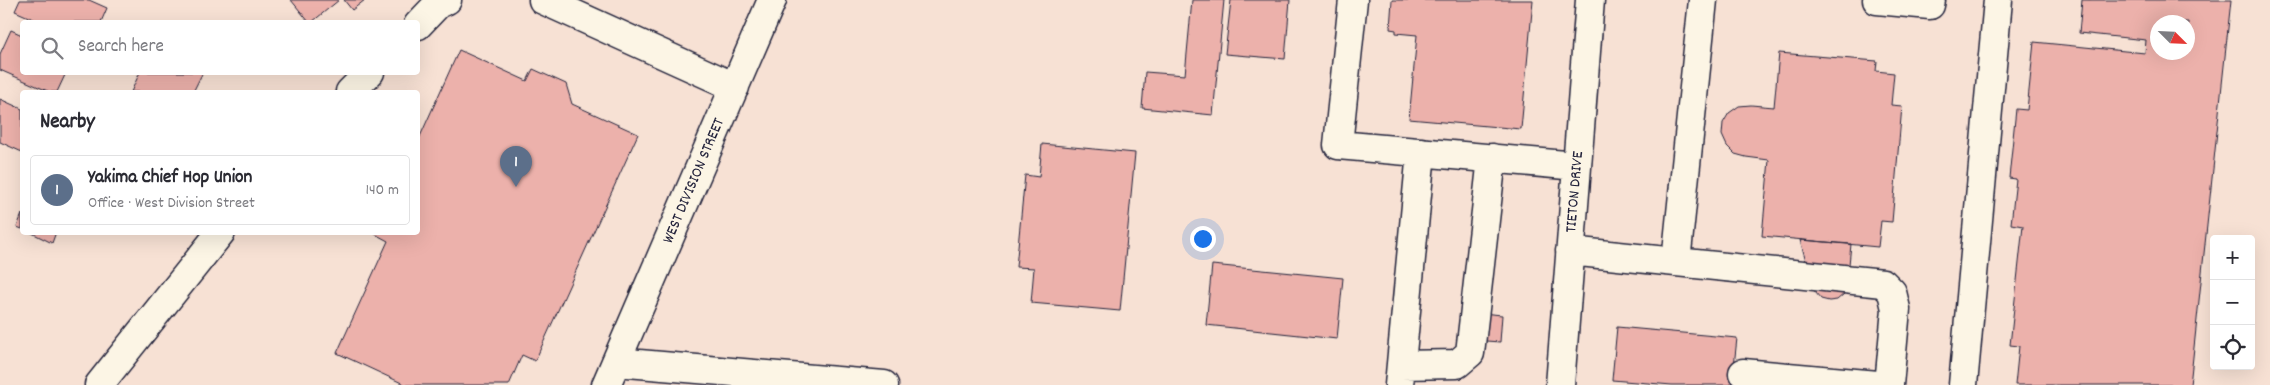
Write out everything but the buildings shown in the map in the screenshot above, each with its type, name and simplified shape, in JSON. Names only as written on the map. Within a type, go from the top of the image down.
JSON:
[{"type":"street","points":[[420,23],[438,4],[447,0]]},
{"type":"street","points":[[543,0],[735,87]]},
{"type":"street","name":"WEST DIVISION STREET","points":[[611,374],[772,0]]},
{"type":"street","points":[[1353,0],[1338,146],[1577,166]]},
{"type":"street","name":"TIETON DRIVE","points":[[1560,385],[1590,0]]},
{"type":"street","points":[[1676,262],[1703,0]]},
{"type":"street","points":[[1877,0],[1930,6],[1931,0]]},
{"type":"street","points":[[1964,385],[1998,0]]},
{"type":"street","points":[[352,90],[367,75]]},
{"type":"street","points":[[1421,152],[1400,375],[1457,364],[1470,353],[1492,158]]},
{"type":"street","points":[[99,385],[219,235]]},
{"type":"street","points":[[1570,251],[1884,283],[1892,292],[1896,309],[1889,385]]},
{"type":"street","points":[[1743,373],[1878,385]]},
{"type":"street","points":[[611,374],[884,385]]},
{"type":"place","name":"Yakima Chief Hop Union","points":[[516,187]]}]
